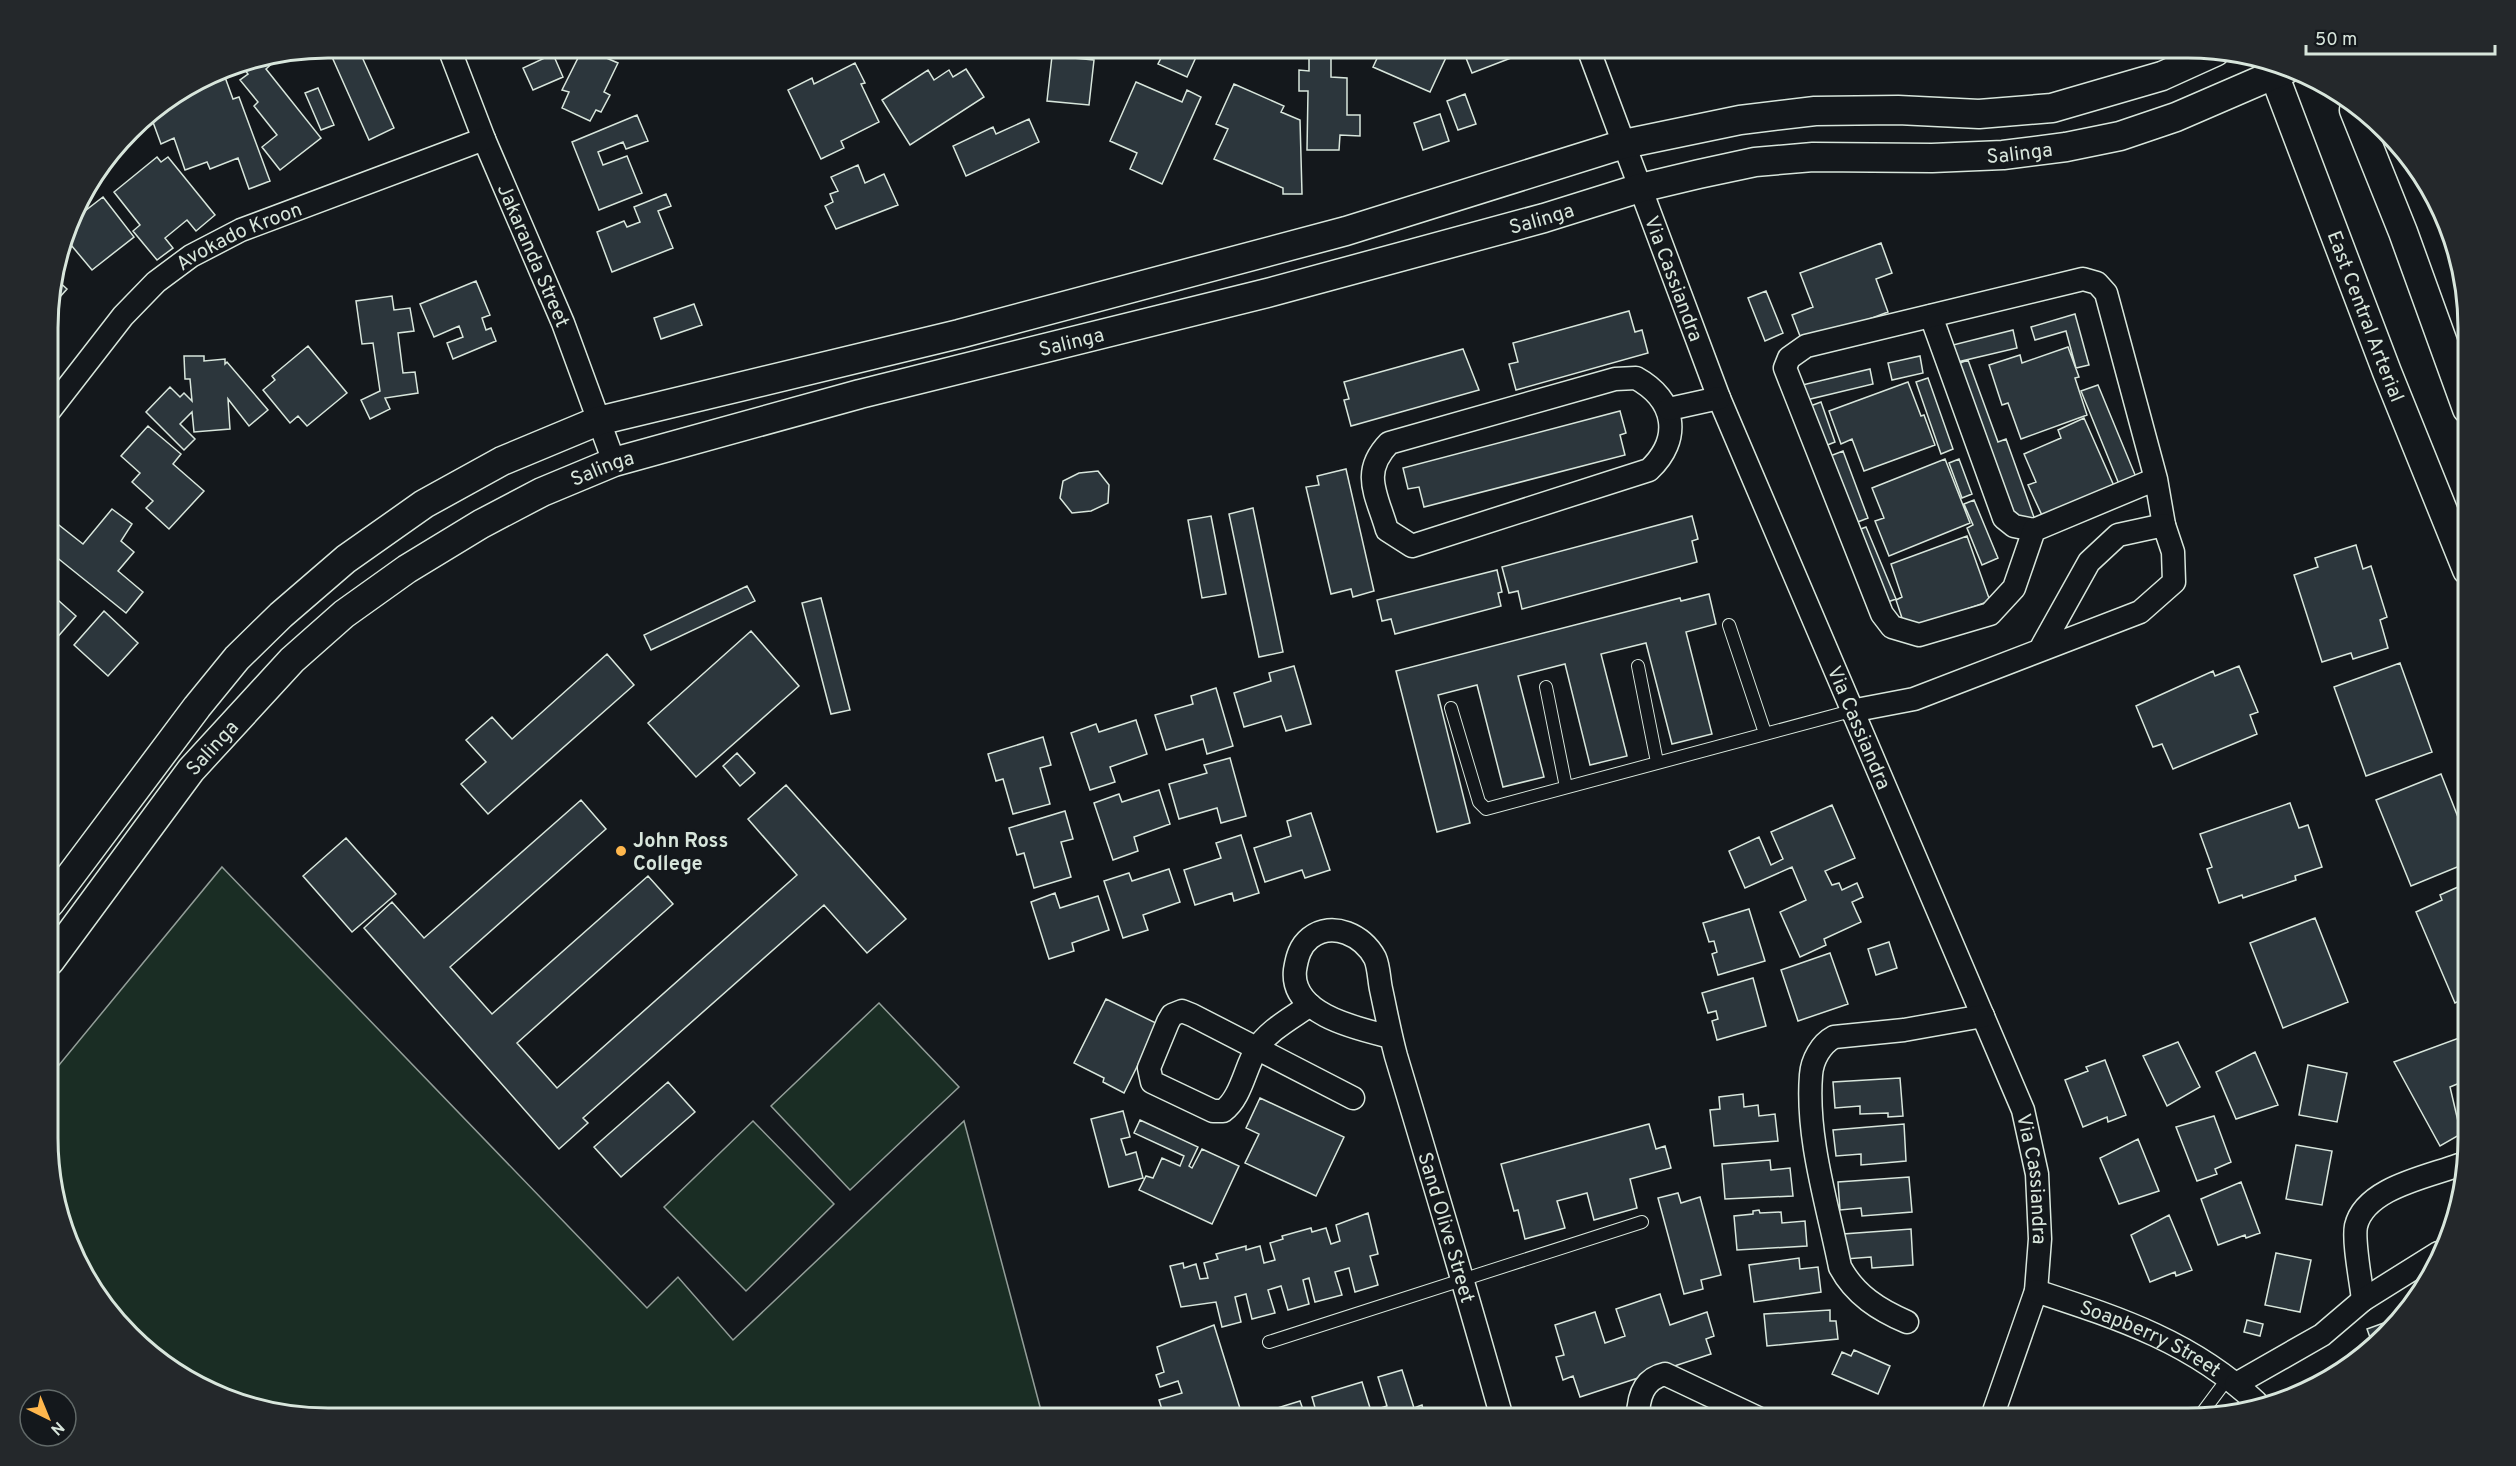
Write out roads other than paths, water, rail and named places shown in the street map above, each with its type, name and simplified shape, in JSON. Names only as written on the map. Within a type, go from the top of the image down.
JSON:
[{"type":"street","name":"Jakaranda Street","points":[[453,58],[484,139],[564,323],[614,462]]},
{"type":"street","name":"Via Cassiandra","points":[[1592,58],[1719,398],[2023,1110],[2037,1174],[2040,1239],[2036,1291],[1995,1408]]},
{"type":"street","name":"Salinga","points":[[58,892],[197,707],[237,658],[281,615],[346,559],[424,504],[502,461],[598,421],[959,334],[1346,231],[1624,144],[1740,120],[1815,111],[1898,110],[1979,114],[2052,108],[2162,76],[2198,59]]},
{"type":"street","name":"Salinga","points":[[58,951],[191,770],[292,660],[344,615],[407,569],[481,524],[542,492],[614,462],[860,394],[1282,288],[1544,218],[1640,188],[1755,162],[1813,157],[1932,159],[2002,155],[2066,147],[2120,136],[2176,117],[2269,71]]},
{"type":"street","name":"East Central Arterial","points":[[2278,75],[2387,372],[2458,548]]},
{"type":"street","points":[[2357,118],[2403,232],[2458,384]]},
{"type":"street","name":"Avokado Kroon","points":[[58,400],[123,316],[156,282],[191,256],[241,230],[484,139]]},
{"type":"street","points":[[1851,711],[1914,699],[2041,648],[2140,612],[2174,582],[2173,552],[2164,525],[2156,479],[2106,292],[2097,283],[2083,279],[1806,346],[1789,358],[1785,368],[1882,614],[1892,627],[1919,635],[1990,614],[2014,588],[2034,530]]},
{"type":"street","points":[[1931,316],[2004,518],[2014,526],[2034,530],[2156,479]]},
{"type":"street","points":[[1636,378],[1653,388],[1669,409],[1669,440],[1661,459],[1649,470],[1412,546],[1388,530],[1371,476],[1376,456],[1389,443],[1615,379],[1636,378]]},
{"type":"street","points":[[1669,409],[1719,398]]},
{"type":"street","points":[[2041,648],[2089,562],[2118,534],[2164,525]]},
{"type":"street","name":"Sand Olive Street","points":[[1391,1037],[1349,1026],[1329,1018],[1310,1005],[1299,990],[1294,976],[1301,947],[1312,937],[1327,930],[1344,932],[1362,941],[1376,960],[1391,1037],[1499,1408]]},
{"type":"street","points":[[1310,1005],[1267,1036],[1257,1049],[1233,1099],[1223,1111],[1213,1111],[1156,1086],[1149,1075],[1149,1068],[1168,1022],[1177,1012],[1192,1015],[1257,1049],[1353,1098]]},
{"type":"street","points":[[1906,1322],[1881,1311],[1852,1285],[1840,1267],[1814,1136],[1811,1074],[1820,1051],[1826,1042],[1834,1037],[1904,1030],[1983,1016]]},
{"type":"street","points":[[2363,1300],[2356,1227],[2363,1209],[2377,1195],[2456,1166]]},
{"type":"street","points":[[2232,1381],[2322,1335],[2363,1300],[2429,1259]]},
{"type":"street","name":"Soapberry Street","points":[[2036,1291],[2114,1317],[2183,1347],[2232,1381],[2253,1399]]},
{"type":"street","points":[[1638,1408],[1642,1391],[1656,1376],[1665,1374],[1737,1408]]},
{"type":"lane","points":[[1729,625],[1765,733]]},
{"type":"lane","points":[[1638,666],[1657,762]]},
{"type":"lane","points":[[1546,687],[1566,787]]},
{"type":"lane","points":[[1451,708],[1482,807],[1486,809],[1851,711]]},
{"type":"lane","points":[[1269,1342],[1642,1222]]},
{"type":"lane","points":[[2209,1407],[2232,1381]]},
{"type":"place","name":"John Ross College","points":[[621,851]]}]
